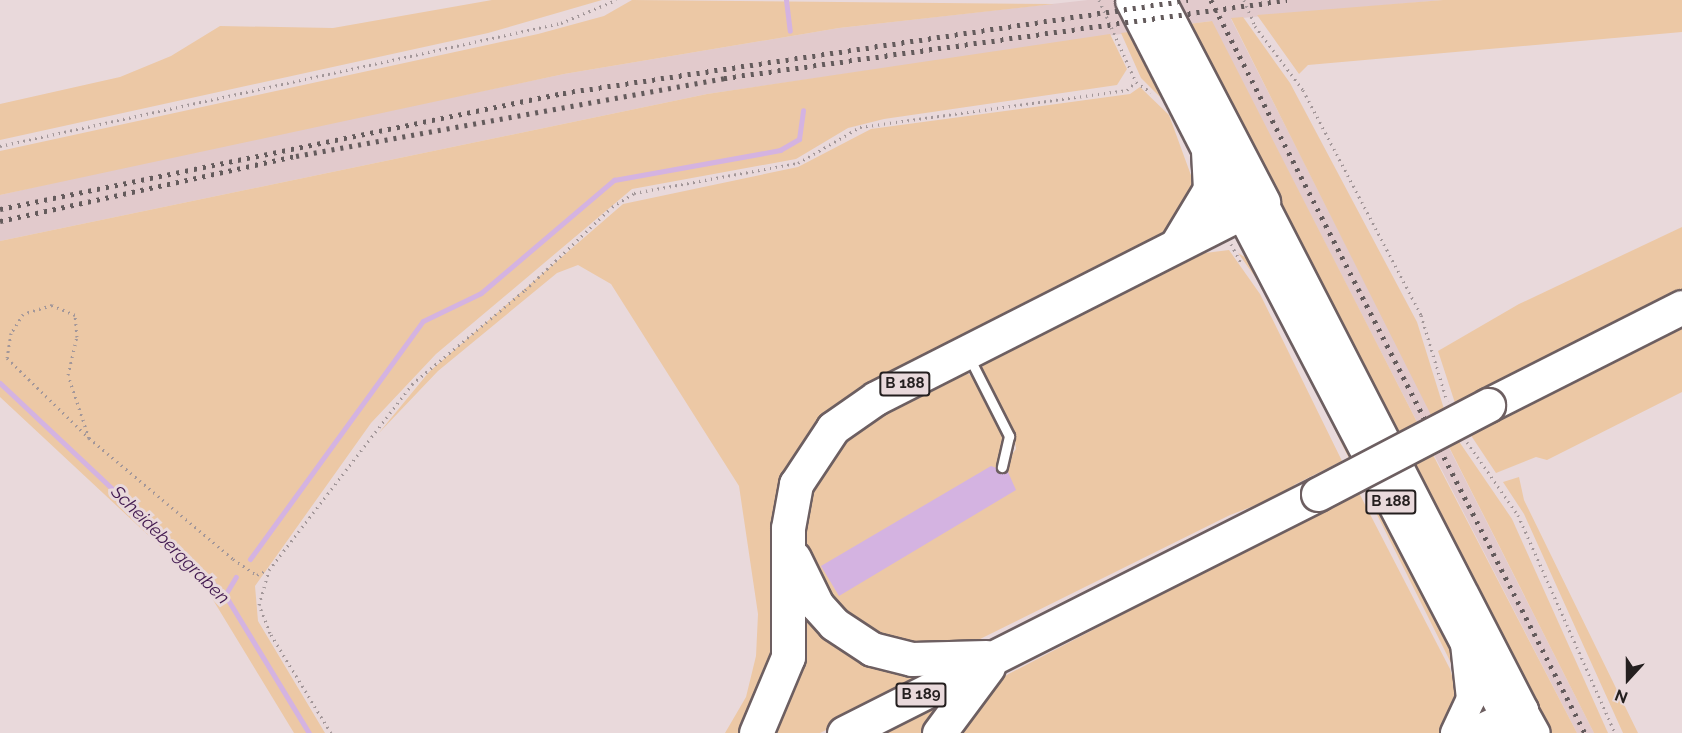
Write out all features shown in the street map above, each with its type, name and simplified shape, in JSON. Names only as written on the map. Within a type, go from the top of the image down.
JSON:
[{"type":"highway","name":"B 188","points":[[1132,0],[1206,146],[1252,207]]},
{"type":"highway","name":"B 188","points":[[1158,0],[1252,207]]},
{"type":"highway","points":[[1176,246],[1210,189],[1206,146]]},
{"type":"highway","name":"B 188","points":[[1252,207],[966,352],[853,413],[816,447],[796,484],[789,548],[817,605],[834,624],[872,649],[912,659],[997,657],[1682,307]]},
{"type":"highway","points":[[756,733],[788,657],[789,548]]},
{"type":"highway","name":"B 188","points":[[939,733],[997,657]]},
{"type":"highway","name":"B 189","points":[[844,733],[997,657]]},
{"type":"main road","name":"B 188","points":[[1252,207],[1465,644],[1509,725]]},
{"type":"main road","name":"B 188","points":[[1252,207],[1509,725]]},
{"type":"main road","name":"B 188","points":[[1455,733],[1471,699],[1465,644]]},
{"type":"lane","points":[[966,352],[1010,436],[1002,467]]},
{"type":"path","points":[[0,146],[561,23],[616,0]]},
{"type":"path","points":[[331,733],[266,624],[259,605],[269,570],[412,384],[525,290],[623,198],[798,163],[848,132],[877,123],[1127,90],[1136,82],[1099,0]]},
{"type":"path","points":[[1244,0],[1255,26],[1303,90],[1421,315],[1452,412]]},
{"type":"path","points":[[88,438],[68,375],[77,337],[75,315],[52,305],[23,314],[11,333],[7,358],[88,438],[233,559],[257,574],[269,570]]},
{"type":"path","points":[[1463,433],[1518,515],[1615,733]]},
{"type":"shaded area","points":[[492,0],[602,0],[488,33],[0,140],[0,104],[120,77],[171,56],[220,26],[333,28]]},
{"type":"shaded area","points":[[632,0],[1054,4],[839,28],[564,74],[0,195],[0,151],[538,34],[604,16]]},
{"type":"shaded area","points":[[1088,0],[1443,0],[1231,19],[1594,733],[1577,733],[1211,21],[707,94],[0,241],[0,195],[154,160],[564,74],[839,28]]},
{"type":"shaded area","points":[[1443,0],[1682,0],[1682,32],[1308,65],[1299,74],[1257,15]]},
{"type":"shaded area","points":[[1243,17],[1290,83],[1417,322],[1444,409],[1431,415],[1231,18]]},
{"type":"shaded area","points":[[1212,21],[1417,422],[1393,435],[1181,25]]},
{"type":"shaded area","points":[[1136,31],[1192,151],[1170,107],[1141,78],[1121,33]]},
{"type":"shaded area","points":[[1110,34],[1127,69],[1117,85],[884,119],[848,128],[796,159],[632,189],[436,354],[371,423],[255,586],[258,621],[325,733],[294,733],[207,590],[0,397],[0,241],[707,94]]},
{"type":"shaded area","points":[[1140,87],[1169,115],[1200,200],[1157,241],[825,421],[784,617],[746,733],[725,733],[746,697],[756,656],[758,614],[739,486],[611,284],[578,265],[557,273],[438,371],[378,434],[429,372],[623,204],[798,167],[871,129],[1130,94]]},
{"type":"shaded area","points":[[1682,227],[1682,294],[1455,403],[1438,351],[1519,304]]},
{"type":"shaded area","points":[[1229,250],[1260,294],[1342,461],[1294,485],[1295,490],[1230,515],[968,645],[907,651],[841,621],[803,552],[805,497],[846,432],[959,367],[975,379],[1006,435],[1007,461],[1016,449],[1014,434],[982,371],[983,360],[1092,301],[1205,253]]},
{"type":"shaded area","points":[[1238,253],[1253,262],[1458,660],[1456,673],[1266,292]]},
{"type":"shaded area","points":[[1682,319],[1682,392],[1547,460],[1536,457],[1496,473],[1470,434]]},
{"type":"shaded area","points":[[1458,440],[1512,519],[1608,733],[1594,733],[1448,445]]},
{"type":"shaded area","points":[[1432,453],[1577,733],[1548,733],[1407,465]]},
{"type":"shaded area","points":[[991,466],[1008,472],[1016,490],[839,596],[821,566]]},
{"type":"shaded area","points":[[1519,477],[1524,500],[1638,733],[1623,733],[1524,514],[1503,482]]},
{"type":"shaded area","points":[[1358,491],[1450,669],[1460,701],[1441,733],[948,733],[1001,678]]},
{"type":"shaded area","points":[[797,600],[821,621],[961,663],[820,733],[766,733]]},
{"type":"shaded area","points":[[967,682],[929,733],[866,733]]},
{"type":"waterway","points":[[786,0],[790,31]]},
{"type":"waterway","points":[[250,559],[423,321],[481,293],[614,180],[780,150],[799,139],[803,110]]},
{"type":"waterway","name":"Scheideberggraben","points":[[0,383],[225,595],[309,733]]},
{"type":"waterway","points":[[225,595],[236,577]]},
{"type":"railway","points":[[0,209],[563,93],[1188,0]]},
{"type":"railway","points":[[1211,0],[1585,733]]},
{"type":"railway","points":[[0,221],[296,156],[724,78],[1287,0]]}]
